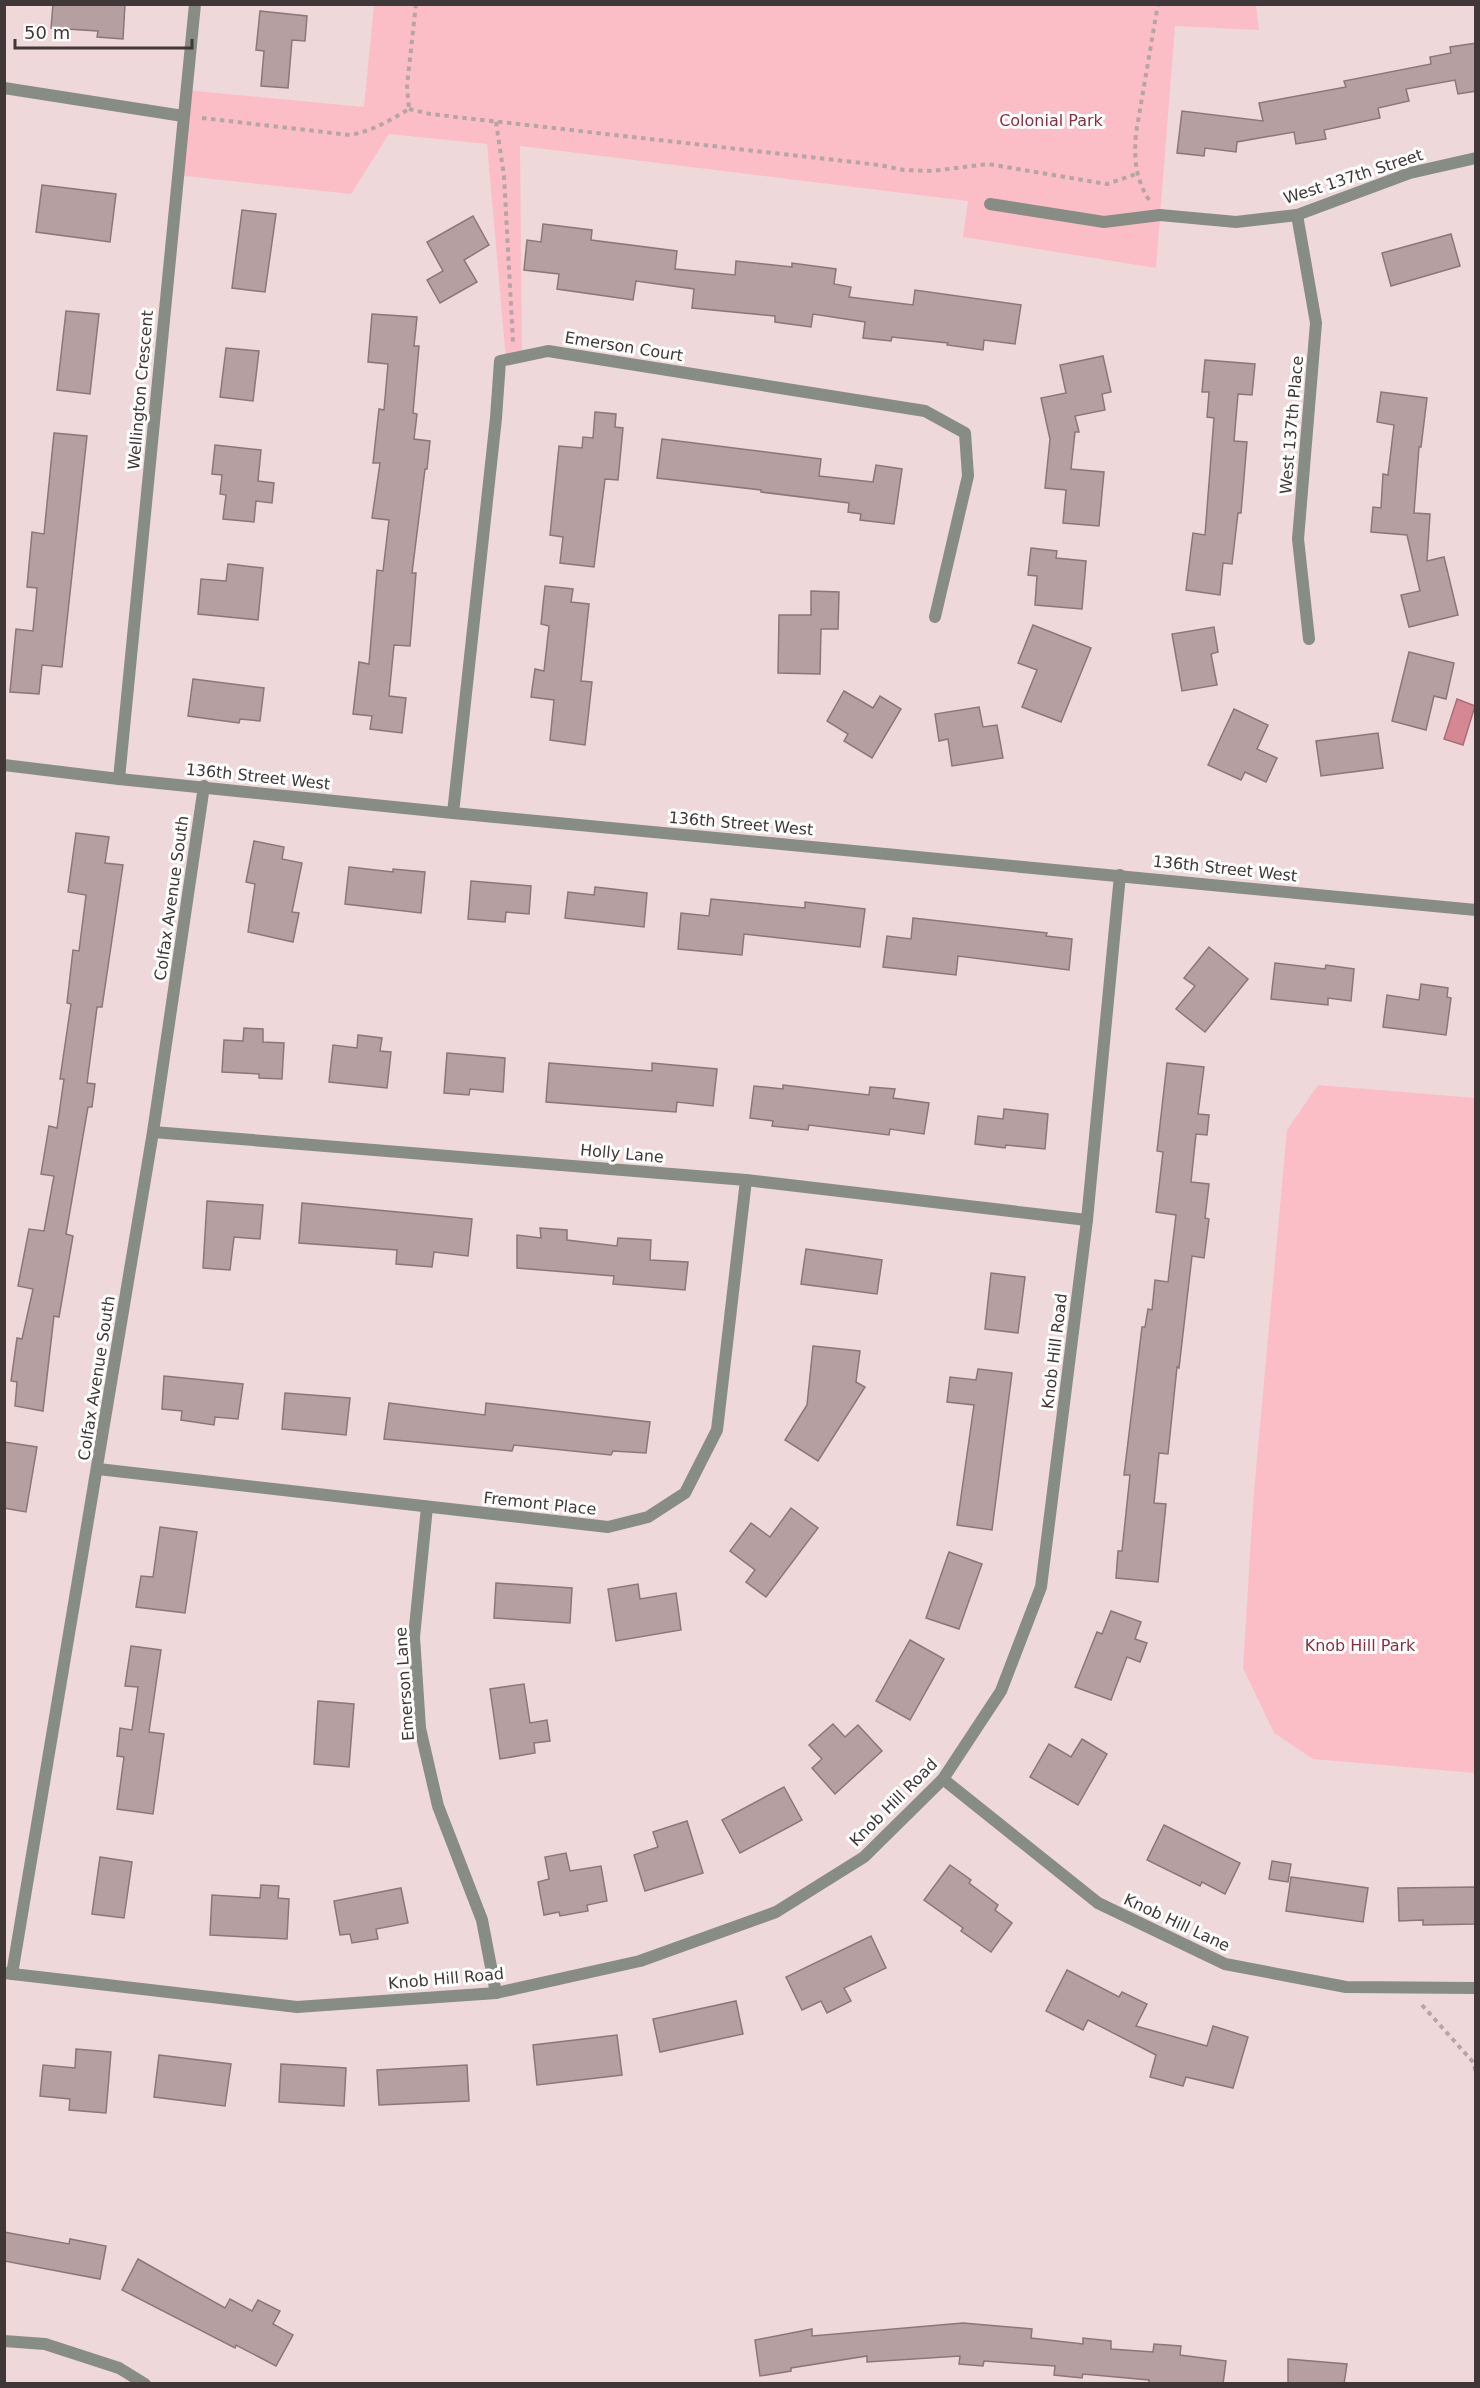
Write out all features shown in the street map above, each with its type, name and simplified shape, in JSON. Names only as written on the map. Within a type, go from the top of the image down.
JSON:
[{"type":"street","name":"Wellington Crescent","points":[[119,779],[195,4]]},
{"type":"street","points":[[4,88],[183,116]]},
{"type":"street","name":"West 137th Street","points":[[990,204],[1104,222],[1160,215],[1236,222],[1297,215],[1410,173],[1476,158]]},
{"type":"street","name":"West 137th Place","points":[[1297,215],[1316,323],[1298,539],[1309,639]]},
{"type":"street","name":"Emerson Court","points":[[514,358],[548,351],[925,411],[965,433],[968,476],[935,617]]},
{"type":"street","points":[[453,813],[496,418],[500,361],[514,358]]},
{"type":"street","name":"136th Street West","points":[[4,765],[453,813],[1476,910]]},
{"type":"street","name":"Colfax Avenue South","points":[[8,1974],[98,1469],[153,1132],[204,786]]},
{"type":"street","name":"Knob Hill Road","points":[[8,1974],[297,2007],[496,1993],[640,1961],[776,1911],[864,1857],[943,1779],[1001,1691],[1041,1587],[1087,1220],[1120,875]]},
{"type":"street","name":"Holly Lane","points":[[153,1132],[746,1180],[1087,1220]]},
{"type":"street","name":"Fremont Place","points":[[98,1469],[608,1527],[648,1517],[685,1493],[717,1430],[746,1180]]},
{"type":"street","name":"Emerson Lane","points":[[427,1507],[414,1637],[420,1728],[438,1806],[482,1920],[496,1993]]},
{"type":"street","name":"Knob Hill Lane","points":[[943,1779],[1098,1903],[1225,1964],[1346,1987],[1476,1988]]},
{"type":"street","points":[[4,2341],[45,2344],[119,2368],[145,2384]]},
{"type":"path","points":[[409,109],[407,86],[416,4]]},
{"type":"path","points":[[1158,4],[1136,133],[1136,174],[1143,190],[1160,215]]},
{"type":"path","points":[[183,116],[350,135],[369,131],[409,109],[429,114],[879,165],[904,170],[932,171],[988,164],[1107,184],[1136,174]]},
{"type":"path","points":[[496,122],[504,176],[514,358]]},
{"type":"path","points":[[1406,1987],[1473,2062],[1476,2072]]},
{"type":"green space","name":"Colonial Park","points":[[374,5],[1256,5],[1259,30],[1175,26],[1156,268],[963,237],[968,201],[520,146],[522,356],[506,360],[487,144],[389,134],[351,194],[177,175],[186,90],[364,107]]},
{"type":"green space","name":"Knob Hill Park","points":[[1318,1085],[1475,1098],[1475,1773],[1313,1759],[1274,1733],[1243,1668],[1254,1491],[1287,1130]]},
{"type":"shaded area","points":[[1457,699],[1475,706],[1463,745],[1444,739]]},
{"type":"building","points":[[53,4],[125,4],[123,39],[97,37],[98,31],[51,28]]},
{"type":"building","points":[[260,11],[307,16],[305,41],[292,40],[288,88],[261,86],[264,51],[256,50]]},
{"type":"building","points":[[1476,43],[1476,91],[1458,94],[1455,80],[1406,89],[1409,101],[1378,108],[1380,118],[1324,130],[1326,139],[1296,144],[1294,132],[1237,142],[1236,152],[1205,148],[1204,156],[1177,153],[1182,111],[1263,121],[1259,103],[1346,87],[1344,81],[1431,64],[1430,57],[1451,53],[1450,47]]},
{"type":"building","points":[[42,185],[116,194],[110,242],[36,232]]},
{"type":"building","points":[[242,210],[276,214],[265,292],[232,288]]},
{"type":"building","points":[[473,216],[489,245],[464,260],[477,282],[440,303],[427,280],[443,271],[427,242]]},
{"type":"building","points":[[543,224],[592,230],[591,240],[677,251],[675,269],[735,275],[736,261],[792,267],[792,263],[836,269],[834,284],[851,287],[849,297],[913,305],[915,290],[1021,305],[1015,344],[984,340],[983,350],[947,345],[948,343],[892,337],[891,341],[863,338],[865,322],[813,314],[811,327],[775,322],[775,316],[692,308],[694,289],[636,281],[633,300],[557,289],[559,274],[524,270],[527,240],[541,242]]},
{"type":"building","points":[[1451,234],[1460,266],[1391,286],[1382,253]]},
{"type":"building","points":[[66,311],[99,314],[90,394],[57,390]]},
{"type":"building","points":[[372,314],[417,317],[414,346],[419,346],[413,413],[417,414],[414,439],[430,441],[412,573],[416,573],[410,646],[394,645],[389,696],[406,698],[402,733],[370,729],[372,716],[353,714],[359,662],[369,664],[377,570],[383,571],[389,520],[372,518],[380,463],[373,463],[379,409],[384,410],[388,364],[368,362]]},
{"type":"building","points":[[226,348],[259,351],[253,401],[220,397]]},
{"type":"building","points":[[1103,356],[1111,392],[1102,394],[1105,410],[1075,416],[1079,432],[1075,432],[1071,469],[1104,472],[1099,526],[1063,523],[1066,490],[1045,488],[1050,439],[1041,398],[1066,393],[1060,365]]},
{"type":"building","points":[[1205,360],[1255,364],[1252,395],[1238,394],[1234,441],[1247,442],[1241,513],[1238,513],[1232,564],[1223,563],[1220,595],[1186,590],[1193,533],[1205,535],[1214,418],[1207,417],[1209,392],[1202,392]]},
{"type":"building","points":[[1381,392],[1427,398],[1421,447],[1419,447],[1414,513],[1430,514],[1427,561],[1444,557],[1458,615],[1409,627],[1401,595],[1420,591],[1407,535],[1371,532],[1373,507],[1381,508],[1383,474],[1388,475],[1394,425],[1377,422]]},
{"type":"building","points":[[595,412],[616,414],[615,427],[623,428],[618,480],[605,479],[594,567],[560,563],[563,537],[550,535],[559,446],[582,448],[583,437],[593,438]]},
{"type":"building","points":[[54,433],[87,436],[62,667],[42,665],[39,694],[10,692],[16,629],[33,631],[37,588],[27,587],[32,532],[44,534]]},
{"type":"building","points":[[662,439],[821,459],[819,476],[873,482],[876,465],[902,469],[894,524],[860,520],[861,514],[848,512],[849,503],[657,478]]},
{"type":"building","points":[[215,445],[261,450],[258,481],[274,483],[272,503],[256,501],[254,522],[223,519],[226,495],[220,494],[222,475],[212,474]]},
{"type":"building","points":[[1031,548],[1057,551],[1056,558],[1086,561],[1082,609],[1035,605],[1037,576],[1028,575]]},
{"type":"building","points":[[228,564],[263,568],[258,620],[198,614],[201,579],[226,581]]},
{"type":"building","points":[[545,586],[573,589],[571,602],[589,604],[581,681],[592,682],[585,745],[550,740],[554,700],[531,697],[535,669],[544,671],[549,626],[541,624]]},
{"type":"building","points":[[811,591],[839,592],[838,629],[821,629],[820,674],[778,673],[779,615],[811,615]]},
{"type":"building","points":[[1033,625],[1091,648],[1061,722],[1022,707],[1037,670],[1018,663]]},
{"type":"building","points":[[1214,627],[1218,652],[1211,654],[1217,685],[1182,691],[1172,634]]},
{"type":"building","points":[[1409,652],[1454,663],[1446,699],[1434,696],[1426,730],[1392,721]]},
{"type":"building","points":[[193,679],[264,688],[260,721],[240,719],[239,723],[188,716]]},
{"type":"building","points":[[844,691],[873,708],[880,696],[901,709],[872,758],[844,741],[848,734],[827,721]]},
{"type":"building","points":[[979,707],[983,727],[997,725],[1003,758],[952,766],[948,739],[939,741],[935,714]]},
{"type":"building","points":[[1234,709],[1268,725],[1257,749],[1277,758],[1266,782],[1245,772],[1241,780],[1208,765]]},
{"type":"building","points":[[1378,733],[1383,768],[1321,776],[1316,741]]},
{"type":"building","points":[[76,833],[109,837],[105,863],[123,865],[102,1007],[97,1007],[87,1083],[95,1084],[92,1107],[88,1107],[66,1234],[73,1236],[59,1317],[54,1316],[43,1411],[15,1406],[17,1382],[11,1381],[17,1338],[22,1339],[33,1289],[18,1286],[29,1229],[44,1231],[54,1176],[41,1174],[49,1126],[57,1128],[64,1079],[60,1079],[71,1004],[67,1003],[73,950],[79,951],[86,895],[68,892]]},
{"type":"building","points":[[254,841],[284,847],[282,859],[302,863],[292,912],[299,913],[293,942],[248,932],[255,884],[246,882]]},
{"type":"building","points":[[349,867],[393,872],[393,869],[425,872],[421,913],[345,904]]},
{"type":"building","points":[[471,881],[531,886],[529,914],[506,912],[505,922],[468,919]]},
{"type":"building","points":[[595,887],[647,893],[644,927],[565,918],[568,892],[594,895]]},
{"type":"building","points":[[711,899],[805,908],[805,902],[865,909],[860,947],[744,934],[742,955],[678,949],[681,913],[709,916]]},
{"type":"building","points":[[913,918],[1047,933],[1046,936],[1072,939],[1069,970],[958,956],[956,975],[883,967],[887,936],[911,939]]},
{"type":"building","points":[[1209,947],[1248,979],[1205,1032],[1176,1009],[1195,986],[1184,978]]},
{"type":"building","points":[[1275,963],[1325,969],[1326,965],[1354,969],[1351,1001],[1328,998],[1328,1005],[1271,999]]},
{"type":"building","points":[[1421,984],[1448,988],[1447,997],[1451,998],[1446,1035],[1383,1027],[1387,995],[1419,1000]]},
{"type":"building","points":[[244,1028],[263,1029],[263,1042],[284,1043],[282,1079],[259,1078],[259,1074],[222,1072],[224,1040],[243,1041]]},
{"type":"building","points":[[358,1035],[382,1038],[380,1051],[391,1052],[387,1088],[329,1082],[333,1045],[357,1048]]},
{"type":"building","points":[[447,1053],[505,1058],[503,1092],[470,1089],[469,1095],[444,1093]]},
{"type":"building","points":[[549,1063],[652,1071],[652,1063],[717,1069],[713,1106],[677,1102],[676,1112],[546,1102]]},
{"type":"building","points":[[1167,1063],[1204,1067],[1198,1114],[1209,1115],[1207,1135],[1196,1134],[1191,1182],[1209,1184],[1205,1218],[1209,1219],[1204,1258],[1192,1256],[1168,1454],[1159,1453],[1154,1503],[1166,1504],[1158,1582],[1116,1578],[1118,1551],[1122,1551],[1130,1475],[1124,1475],[1142,1327],[1145,1327],[1148,1309],[1152,1310],[1155,1280],[1168,1282],[1176,1215],[1156,1212],[1163,1152],[1157,1151]]},
{"type":"building","points":[[783,1085],[869,1095],[870,1087],[895,1089],[893,1098],[929,1103],[924,1134],[890,1129],[889,1135],[809,1125],[808,1130],[772,1126],[773,1121],[750,1118],[754,1086],[783,1089]]},
{"type":"building","points":[[1004,1109],[1048,1114],[1045,1149],[1006,1145],[1005,1148],[975,1144],[978,1116],[1003,1119]]},
{"type":"building","points":[[207,1201],[263,1205],[260,1239],[234,1237],[230,1270],[203,1268]]},
{"type":"building","points":[[302,1203],[472,1219],[468,1256],[434,1252],[432,1267],[396,1264],[397,1250],[299,1243]]},
{"type":"building","points":[[540,1228],[567,1230],[567,1240],[617,1246],[618,1238],[651,1240],[650,1260],[688,1262],[685,1290],[613,1284],[614,1276],[517,1268],[517,1235],[541,1238]]},
{"type":"building","points":[[806,1249],[882,1260],[877,1294],[801,1284]]},
{"type":"building","points":[[991,1273],[1025,1277],[1018,1333],[985,1329]]},
{"type":"building","points":[[813,1346],[860,1351],[856,1382],[865,1387],[818,1461],[785,1440],[807,1405]]},
{"type":"building","points":[[978,1369],[1012,1373],[992,1530],[957,1525],[974,1405],[947,1402],[950,1377],[976,1380]]},
{"type":"building","points":[[164,1376],[243,1384],[238,1419],[215,1417],[214,1425],[181,1420],[182,1411],[162,1409]]},
{"type":"building","points":[[285,1393],[350,1398],[346,1435],[282,1429]]},
{"type":"building","points":[[389,1403],[485,1415],[486,1403],[650,1422],[646,1453],[613,1451],[611,1455],[514,1445],[512,1451],[384,1439]]},
{"type":"building","points":[[4,1442],[37,1447],[26,1512],[4,1508]]},
{"type":"building","points":[[791,1508],[818,1528],[766,1597],[746,1582],[755,1570],[730,1551],[751,1523],[770,1537]]},
{"type":"building","points":[[160,1527],[197,1532],[185,1613],[136,1607],[141,1576],[153,1577]]},
{"type":"building","points":[[949,1552],[982,1564],[959,1629],[926,1618]]},
{"type":"building","points":[[496,1583],[572,1588],[570,1623],[494,1618]]},
{"type":"building","points":[[638,1584],[640,1599],[676,1593],[681,1630],[616,1641],[608,1589]]},
{"type":"building","points":[[1111,1611],[1141,1622],[1135,1639],[1147,1643],[1140,1662],[1127,1657],[1111,1700],[1075,1687],[1097,1632],[1102,1634]]},
{"type":"building","points":[[910,1640],[944,1659],[910,1720],[876,1701]]},
{"type":"building","points":[[131,1646],[161,1650],[149,1732],[164,1734],[153,1814],[117,1809],[124,1757],[117,1756],[120,1728],[132,1730],[138,1687],[125,1686]]},
{"type":"building","points":[[524,1684],[530,1723],[547,1720],[550,1741],[534,1743],[535,1753],[500,1759],[490,1689]]},
{"type":"building","points":[[318,1701],[354,1704],[349,1767],[314,1764]]},
{"type":"building","points":[[833,1724],[845,1737],[858,1725],[882,1751],[835,1794],[812,1768],[822,1759],[809,1745]]},
{"type":"building","points":[[1082,1739],[1107,1754],[1078,1805],[1030,1777],[1049,1744],[1071,1757]]},
{"type":"building","points":[[784,1787],[802,1820],[740,1853],[722,1820]]},
{"type":"building","points":[[687,1821],[703,1873],[645,1891],[634,1855],[658,1847],[653,1832]]},
{"type":"building","points":[[1164,1825],[1240,1863],[1225,1894],[1202,1882],[1200,1886],[1147,1860]]},
{"type":"building","points":[[566,1853],[570,1871],[601,1866],[607,1901],[587,1905],[588,1911],[560,1916],[559,1912],[544,1915],[538,1882],[549,1879],[545,1857]]},
{"type":"building","points":[[100,1857],[132,1862],[124,1918],[92,1914]]},
{"type":"building","points":[[1272,1861],[1291,1864],[1288,1882],[1269,1879]]},
{"type":"building","points":[[950,1865],[971,1880],[969,1883],[998,1905],[995,1910],[1012,1923],[991,1952],[961,1931],[963,1928],[924,1900]]},
{"type":"building","points":[[1291,1877],[1368,1888],[1363,1922],[1286,1911]]},
{"type":"building","points":[[261,1885],[279,1886],[278,1898],[289,1899],[287,1939],[210,1935],[212,1895],[260,1898]]},
{"type":"building","points":[[1476,1887],[1476,1924],[1423,1925],[1423,1920],[1399,1921],[1398,1888]]},
{"type":"building","points":[[401,1888],[408,1923],[376,1929],[378,1939],[352,1943],[350,1934],[340,1935],[334,1901]]},
{"type":"building","points":[[871,1936],[886,1968],[844,1988],[851,2001],[827,2013],[821,2001],[802,2010],[786,1977]]},
{"type":"building","points":[[1067,1970],[1119,1997],[1122,1992],[1147,2004],[1136,2026],[1207,2046],[1213,2026],[1248,2037],[1233,2088],[1186,2077],[1183,2086],[1150,2077],[1156,2055],[1088,2020],[1083,2030],[1046,2011]]},
{"type":"building","points":[[736,2001],[743,2034],[660,2052],[653,2019]]},
{"type":"building","points":[[617,2035],[622,2075],[537,2085],[533,2045]]},
{"type":"building","points":[[76,2049],[111,2052],[106,2113],[69,2110],[70,2099],[40,2096],[43,2065],[75,2068]]},
{"type":"building","points":[[159,2055],[231,2064],[225,2106],[154,2097]]},
{"type":"building","points":[[281,2064],[346,2068],[344,2106],[279,2102]]},
{"type":"building","points":[[467,2065],[469,2101],[379,2105],[377,2070]]},
{"type":"building","points":[[4,2232],[69,2244],[70,2239],[106,2246],[100,2279],[4,2261]]},
{"type":"building","points":[[138,2259],[225,2308],[230,2299],[252,2311],[258,2300],[280,2311],[273,2324],[293,2335],[276,2366],[236,2345],[235,2348],[122,2290]]},
{"type":"building","points":[[963,2323],[1032,2329],[1031,2338],[1083,2344],[1083,2338],[1111,2341],[1111,2349],[1153,2352],[1154,2344],[1181,2346],[1180,2355],[1226,2361],[1223,2384],[1149,2384],[1149,2380],[1083,2374],[1082,2378],[1054,2375],[1055,2366],[984,2361],[983,2366],[959,2364],[960,2356],[867,2362],[867,2356],[791,2368],[791,2371],[760,2376],[755,2340],[812,2329],[812,2336]]},
{"type":"building","points":[[1288,2359],[1347,2364],[1344,2384],[1288,2384]]}]
